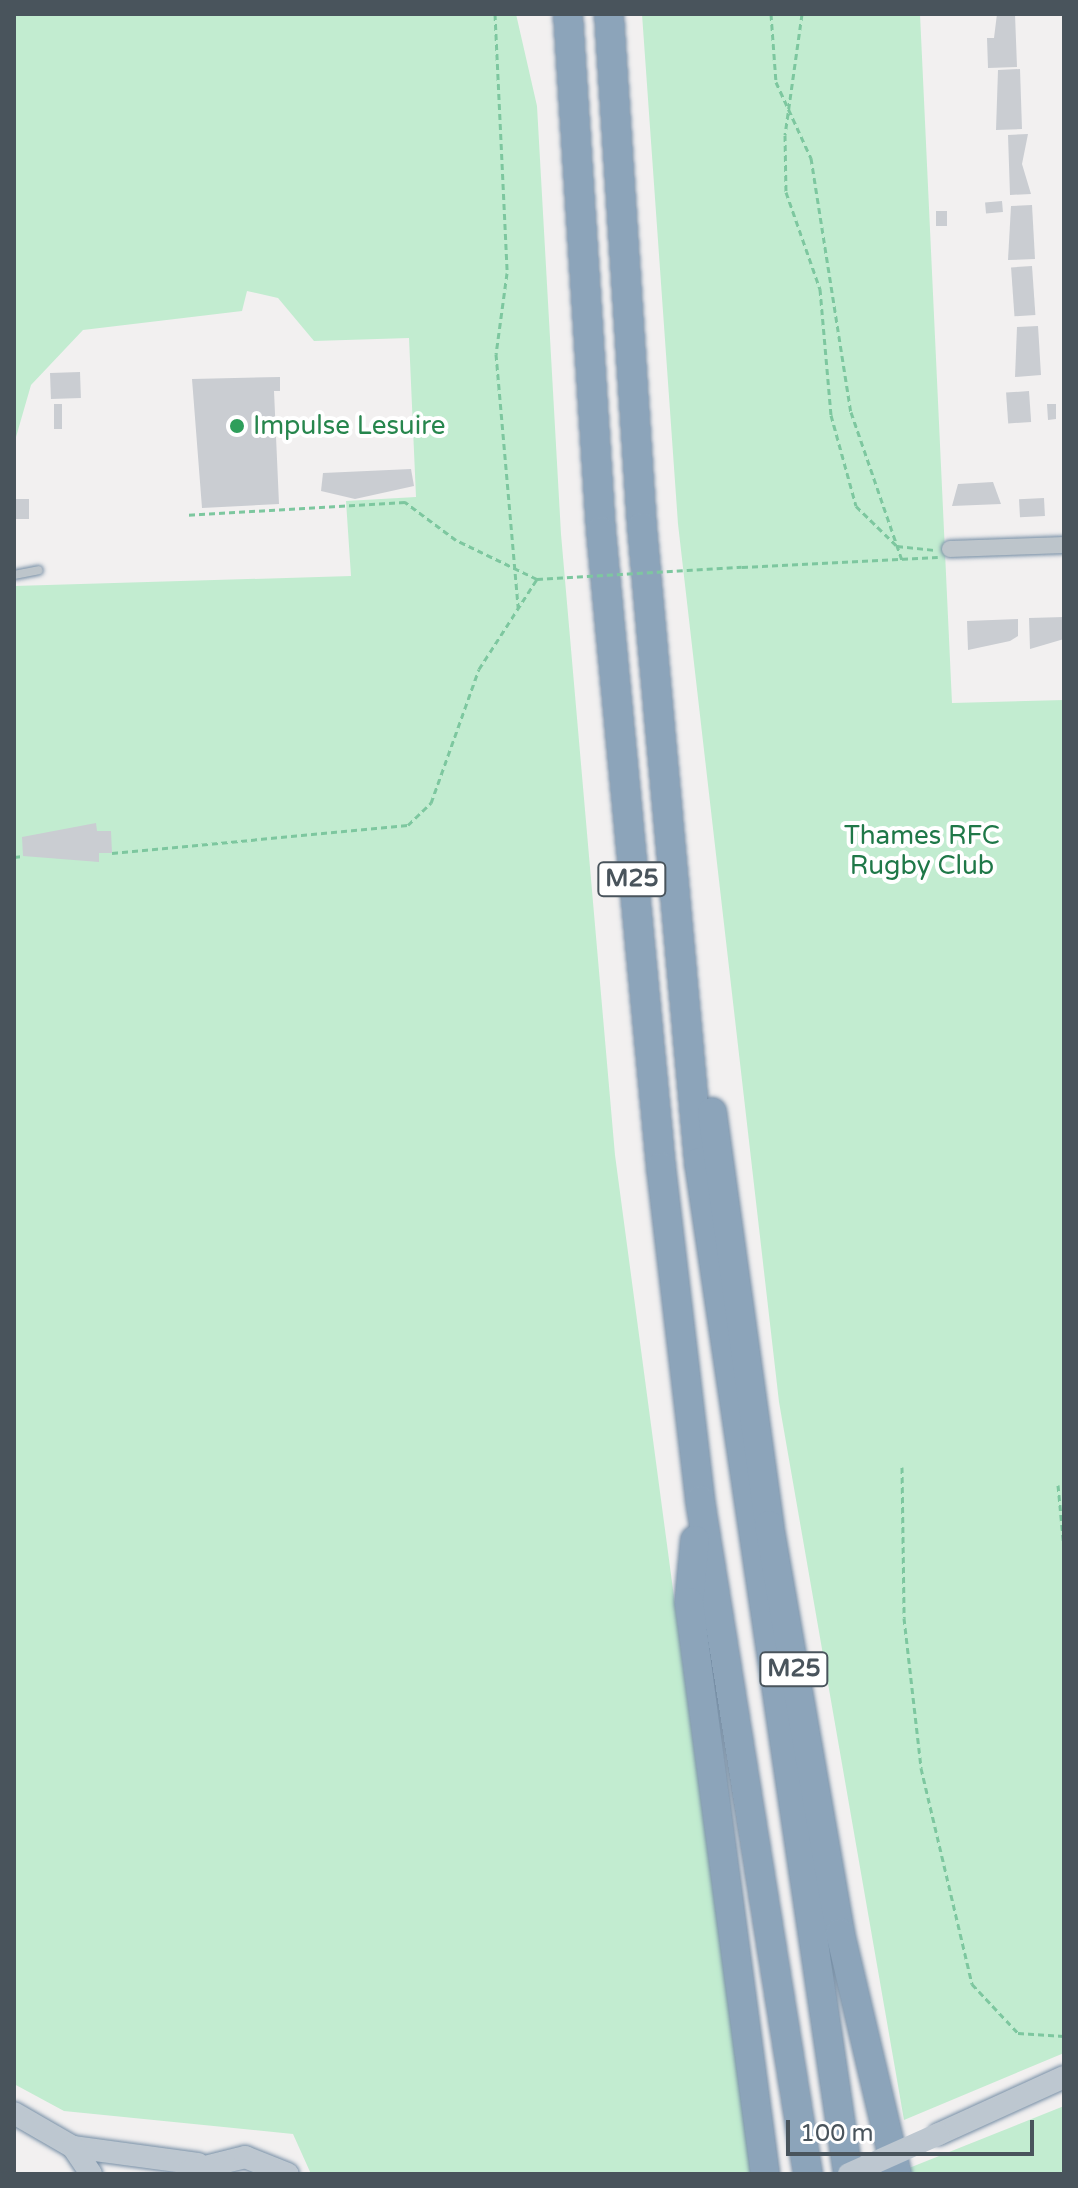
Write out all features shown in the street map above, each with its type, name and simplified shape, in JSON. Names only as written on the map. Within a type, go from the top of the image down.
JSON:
[{"type":"highway","name":"M25","points":[[568,14],[616,704],[700,1500],[808,2174]]},
{"type":"highway","name":"M25","points":[[609,14],[671,850],[726,1371],[848,2174]]},
{"type":"highway","name":"M25","points":[[671,850],[769,1525],[856,2016],[897,2174]]},
{"type":"highway","name":"M25","points":[[700,1500],[689,1602],[765,2174]]},
{"type":"highway","name":"M25","points":[[738,1740],[779,2174]]},
{"type":"highway","name":"M25","points":[[812,1932],[880,2174]]},
{"type":"main road","points":[[848,2174],[1064,2077]]},
{"type":"main road","points":[[14,2113],[73,2147],[191,2169],[245,2157],[288,2174]]},
{"type":"main road","points":[[73,2147],[91,2174]]},
{"type":"street","points":[[947,553],[1064,545]]},
{"type":"lane","points":[[14,575],[39,570]]},
{"type":"path","points":[[495,14],[507,273],[496,354],[519,611]]},
{"type":"path","points":[[771,14],[776,82],[811,158],[851,412],[902,560]]},
{"type":"path","points":[[802,14],[788,109],[786,192],[820,289],[831,415],[856,506],[897,546],[947,553]]},
{"type":"path","points":[[188,515],[405,502],[516,570],[537,579],[902,560],[947,553]]},
{"type":"path","points":[[112,853],[408,825],[431,803],[479,669],[537,579]]},
{"type":"path","points":[[14,857],[23,856]]},
{"type":"path","points":[[902,1467],[904,1618],[921,1768],[972,1984],[1018,2033],[1064,2036]]},
{"type":"path","points":[[1058,1485],[1064,1548]]},
{"type":"green space","points":[[14,14],[516,14],[537,106],[561,534],[615,1155],[751,2174],[311,2174],[293,2134],[64,2111],[14,2084],[14,586],[351,576],[346,501],[416,497],[409,338],[314,341],[278,298],[247,291],[242,311],[83,330],[31,385],[14,444]]},
{"type":"green space","name":"Thames RFC Rugby Club","points":[[642,14],[920,14],[952,703],[1064,700],[1064,2053],[904,2120],[779,1402],[678,524]]},
{"type":"green space","points":[[1064,2106],[1064,2174],[905,2174],[904,2170]]},
{"type":"building","points":[[997,14],[1015,14],[1017,67],[988,68],[987,38],[994,38]]},
{"type":"building","points":[[1020,69],[1022,129],[996,130],[998,70]]},
{"type":"building","points":[[1028,134],[1022,164],[1031,194],[1010,195],[1008,135]]},
{"type":"building","points":[[1002,201],[1003,212],[986,213],[985,202]]},
{"type":"building","points":[[1032,205],[1035,259],[1008,260],[1011,206]]},
{"type":"building","points":[[936,211],[947,211],[947,226],[936,226]]},
{"type":"building","points":[[1032,266],[1035,315],[1014,316],[1011,267]]},
{"type":"building","points":[[1038,326],[1041,375],[1015,377],[1017,327]]},
{"type":"building","points":[[80,372],[81,398],[51,399],[50,373]]},
{"type":"building","name":"Impulse Lesuire","points":[[280,377],[280,391],[274,391],[279,504],[202,508],[192,379]]},
{"type":"building","points":[[1029,391],[1031,422],[1008,424],[1006,393]]},
{"type":"building","points":[[54,404],[62,404],[62,429],[54,429]]},
{"type":"building","points":[[1047,404],[1056,404],[1056,419],[1048,420]]},
{"type":"building","points":[[411,469],[414,486],[355,499],[321,491],[323,473]]},
{"type":"building","points":[[993,482],[1001,504],[952,506],[958,484]]},
{"type":"building","points":[[1044,498],[1045,516],[1020,517],[1019,499]]},
{"type":"building","points":[[14,499],[29,499],[29,519],[14,519]]},
{"type":"building","points":[[1064,617],[1064,639],[1030,649],[1029,618]]},
{"type":"building","points":[[1018,619],[1018,636],[1010,641],[968,650],[967,621]]},
{"type":"building","points":[[96,823],[97,831],[111,831],[112,853],[99,853],[99,862],[23,856],[22,837]]},
{"type":"place","name":"Impulse Lesuire","points":[[237,426]]}]
